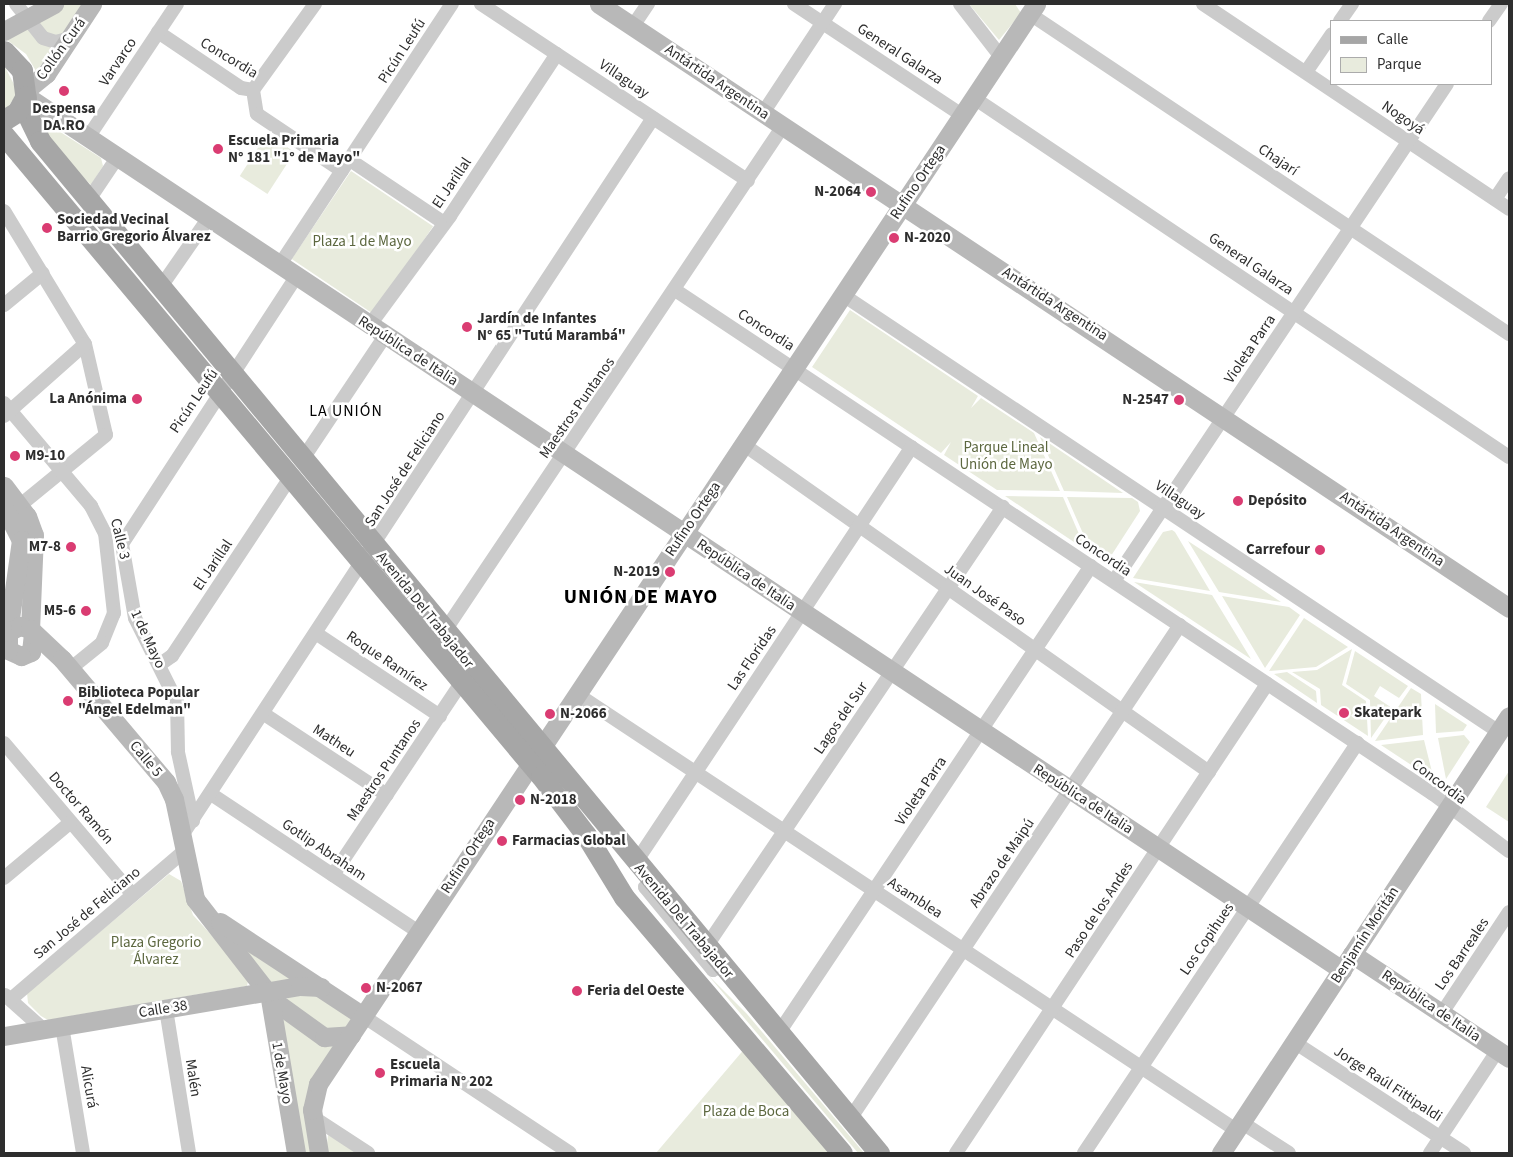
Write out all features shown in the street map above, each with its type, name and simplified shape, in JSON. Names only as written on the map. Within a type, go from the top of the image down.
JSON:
[{"type":"main road","name":"Avenida Del Trabajador","points":[[4,51],[18,64],[35,133],[89,207],[160,288],[302,460],[367,555],[461,683],[534,755],[636,862],[878,1153]]},
{"type":"main road","name":"Collón Curá","points":[[4,120],[17,112],[26,93]]},
{"type":"main road","name":"Avenida Del Trabajador","points":[[4,135],[217,394],[290,478],[444,632],[534,755],[624,897],[842,1153]]},
{"type":"street","points":[[4,31],[22,11],[54,4]]},
{"type":"street","name":"Collón Curá","points":[[26,93],[43,78],[92,4]]},
{"type":"street","name":"Varvarco","points":[[87,139],[177,4]]},
{"type":"street","points":[[254,90],[315,4]]},
{"type":"street","name":"Picún Leufú","points":[[280,266],[452,4]]},
{"type":"street","name":"Villaguay","points":[[481,4],[748,180]]},
{"type":"street","name":"Antártida Argentina","points":[[599,4],[1225,416],[1509,608]]},
{"type":"street","points":[[633,26],[648,4]]},
{"type":"street","name":"General Galarza","points":[[794,4],[962,115]]},
{"type":"street","points":[[763,113],[835,4]]},
{"type":"street","points":[[960,4],[1001,57]]},
{"type":"street","name":"Nogoyá","points":[[1204,4],[1509,209]]},
{"type":"street","points":[[1341,20],[1352,4]]},
{"type":"street","points":[[1490,20],[1501,4]]},
{"type":"street","name":"Rufino Ortega","points":[[350,1035],[534,755],[577,694],[1033,9]]},
{"type":"street","name":"Chajarí","points":[[1033,9],[1350,228],[1509,334]]},
{"type":"street","points":[[22,11],[47,40],[70,38]]},
{"type":"street","name":"Concordia","points":[[158,32],[241,88],[254,90],[258,114],[444,223]]},
{"type":"street","points":[[1306,72],[1330,37]]},
{"type":"street","name":"El Jarillal","points":[[369,326],[444,223],[557,54]]},
{"type":"street","name":"Violeta Parra","points":[[1114,582],[1446,85]]},
{"type":"street","name":"República de Italia","points":[[26,93],[87,139],[1342,970]]},
{"type":"street","name":"General Galarza","points":[[974,98],[1509,457]]},
{"type":"street","name":"San José de Feliciano","points":[[8,996],[133,895],[183,844],[194,821],[211,794],[654,118]]},
{"type":"street","name":"Maestros Puntanos","points":[[444,632],[676,290],[783,126]]},
{"type":"street","points":[[27,129],[39,148],[89,207],[34,147],[27,129]]},
{"type":"street","points":[[89,207],[117,158]]},
{"type":"street","points":[[1495,200],[1509,178]]},
{"type":"street","points":[[4,211],[85,344],[106,435],[63,473],[11,509]]},
{"type":"street","points":[[160,288],[208,219]]},
{"type":"street","points":[[4,306],[43,273]]},
{"type":"street","name":"Picún Leufú","points":[[122,544],[217,394],[296,278]]},
{"type":"street","points":[[130,280],[204,369],[204,372],[159,320],[130,280]]},
{"type":"street","name":"Concordia","points":[[676,290],[1357,743],[1509,851]]},
{"type":"street","name":"Villaguay","points":[[843,295],[1499,732]]},
{"type":"street","points":[[302,460],[385,336]]},
{"type":"street","points":[[6,410],[85,344]]},
{"type":"street","name":"Calle 3","points":[[6,410],[63,473],[102,524],[115,604],[106,638],[70,670]]},
{"type":"street","name":"Juan José Paso","points":[[743,444],[1209,772]]},
{"type":"street","name":"Las Floridas","points":[[636,862],[912,447]]},
{"type":"street","name":"El Jarillal","points":[[160,665],[172,656],[290,478]]},
{"type":"street","points":[[4,486],[11,509],[18,530],[21,549],[6,635],[8,650],[21,656],[34,648],[31,631],[35,544],[32,526],[11,509]]},
{"type":"street","name":"Lagos del Sur","points":[[706,947],[1003,507]]},
{"type":"street","name":"1 de Mayo","points":[[122,544],[135,618],[177,702],[178,752],[194,821]]},
{"type":"street","name":"Violeta Parra","points":[[778,1034],[1091,566]]},
{"type":"street","name":"Abrazo de Maipú","points":[[850,1119],[1180,625]]},
{"type":"street","points":[[6,635],[20,626],[31,631]]},
{"type":"street","name":"Calle 5","points":[[31,631],[70,670],[166,782],[183,844],[192,890],[206,913],[268,992],[287,1013],[324,1037],[350,1035]]},
{"type":"street","name":"Roque Ramírez","points":[[316,634],[440,716]]},
{"type":"street","name":"Maestros Puntanos","points":[[333,876],[461,683]]},
{"type":"street","name":"Paso de los Andes","points":[[956,1153],[1267,684]]},
{"type":"street","name":"Asamblea","points":[[577,694],[1142,1067],[1239,1126],[1288,1153]]},
{"type":"street","name":"Matheu","points":[[264,714],[387,795]]},
{"type":"street","name":"Benjamín Moritán","points":[[1221,1153],[1509,716]]},
{"type":"street","name":"Los Copihues","points":[[1084,1153],[1357,743]]},
{"type":"street","name":"Doctor Ramón","points":[[5,748],[133,895]]},
{"type":"street","name":"Gotlip Abraham","points":[[211,794],[419,932]]},
{"type":"street","points":[[4,878],[71,822]]},
{"type":"street","points":[[649,884],[717,967],[713,970],[644,887],[649,884]]},
{"type":"street","points":[[635,894],[703,977],[699,981],[631,898],[635,894]]},
{"type":"street","name":"Los Barreales","points":[[1442,1013],[1509,912]]},
{"type":"street","name":"Calle 5","points":[[206,913],[364,1016]]},
{"type":"street","name":"República de Italia","points":[[1352,954],[1504,1054]]},
{"type":"street","name":"Calle 38","points":[[4,1036],[268,992],[321,987]]},
{"type":"street","name":"1 de Mayo","points":[[268,992],[296,1153]]},
{"type":"street","points":[[8,996],[43,1029]]},
{"type":"street","name":"Malén","points":[[166,1009],[189,1153]]},
{"type":"street","points":[[364,1016],[570,1153]]},
{"type":"street","name":"Alicurá","points":[[62,1026],[83,1153]]},
{"type":"street","name":"1 de Mayo","points":[[319,1153],[313,1117],[315,1091],[350,1035]]},
{"type":"street","name":"Jorge Raúl Fittipaldi","points":[[1294,1042],[1464,1153]]},
{"type":"street","points":[[1430,1153],[1504,1054]]},
{"type":"street","points":[[313,1117],[368,1153]]},
{"type":"green space","points":[[64,4],[86,4],[66,34],[53,39],[36,23]]},
{"type":"green space","points":[[969,4],[1015,4],[1021,13],[999,40]]},
{"type":"green space","points":[[25,25],[57,47],[36,71],[26,54],[7,40]]},
{"type":"green space","points":[[4,65],[18,92],[4,113]]},
{"type":"green space","points":[[40,119],[101,158],[103,166],[91,185],[40,135]]},
{"type":"green space","points":[[267,134],[295,152],[267,194],[240,176]]},
{"type":"green space","name":"Plaza 1 de Mayo","points":[[351,171],[433,226],[374,314],[292,259]]},
{"type":"green space","points":[[850,310],[978,396],[971,408],[981,398],[1034,433],[1060,491],[997,490],[944,455],[951,442],[941,453],[812,367]]},
{"type":"green space","name":"Parque Lineal Unión de Mayo","points":[[1040,437],[1123,493],[1064,491]]},
{"type":"green space","name":"Parque Lineal Unión de Mayo","points":[[1005,496],[1063,497],[1086,550]]},
{"type":"green space","name":"Parque Lineal Unión de Mayo","points":[[1067,497],[1132,498],[1138,502],[1140,511],[1109,559],[1102,561],[1092,554]]},
{"type":"green space","points":[[1172,530],[1210,591],[1133,578],[1163,532]]},
{"type":"green space","points":[[1188,541],[1281,602],[1219,592]]},
{"type":"green space","points":[[1134,582],[1212,595],[1251,659]]},
{"type":"green space","points":[[1222,596],[1289,607],[1300,615],[1265,668]]},
{"type":"green space","points":[[1304,618],[1348,647],[1316,667],[1269,671]]},
{"type":"green space","points":[[1352,649],[1342,685],[1366,701],[1368,736],[1321,705],[1320,689],[1292,672],[1317,670]]},
{"type":"green space","points":[[1355,651],[1408,686],[1399,698],[1380,686],[1374,696],[1392,708],[1371,738],[1370,700],[1346,684]]},
{"type":"green space","points":[[1287,672],[1316,691],[1317,703],[1274,674]]},
{"type":"green space","points":[[1411,688],[1421,694],[1423,735],[1375,741]]},
{"type":"green space","points":[[1435,704],[1467,725],[1463,731],[1436,733]]},
{"type":"green space","points":[[1464,735],[1470,742],[1446,779],[1438,738]]},
{"type":"green space","points":[[1424,740],[1434,780],[1381,745]]},
{"type":"green space","points":[[1509,771],[1509,822],[1486,807]]},
{"type":"green space","name":"Plaza Gregorio Álvarez","points":[[169,874],[181,881],[193,915],[249,976],[247,986],[48,1020],[41,1016],[28,1003],[27,993]]},
{"type":"green space","points":[[237,943],[299,981],[272,983]]},
{"type":"green space","points":[[708,975],[747,1014],[864,1153],[858,1153]]},
{"type":"green space","points":[[306,989],[351,1018],[351,1025],[335,1034],[286,999]]},
{"type":"green space","points":[[279,1017],[335,1044],[310,1085],[315,1153],[302,1153]]},
{"type":"green space","name":"Plaza de Boca","points":[[746,1047],[836,1153],[656,1153]]},
{"type":"green space","points":[[328,1135],[360,1153],[326,1153]]},
{"type":"place","name":"Despensa DA.RO","points":[[64,91]]},
{"type":"place","name":"Escuela Primaria N° 181 \"1° de Mayo\"","points":[[218,149]]},
{"type":"place","name":"N-2064","points":[[871,192]]},
{"type":"place","name":"Sociedad Vecinal Barrio Gregorio Álvarez","points":[[47,228]]},
{"type":"place","name":"N-2020","points":[[894,238]]},
{"type":"place","name":"Jardín de Infantes N° 65 \"Tutú Marambá\"","points":[[467,327]]},
{"type":"place","name":"La Anónima","points":[[137,399]]},
{"type":"place","name":"N-2547","points":[[1179,400]]},
{"type":"place","name":"M9-10","points":[[15,456]]},
{"type":"place","name":"Depósito","points":[[1238,501]]},
{"type":"place","name":"M7-8","points":[[71,547]]},
{"type":"place","name":"Carrefour","points":[[1320,550]]},
{"type":"place","name":"N-2019","points":[[670,572]]},
{"type":"place","name":"M5-6","points":[[86,611]]},
{"type":"place","name":"Biblioteca Popular \"Ángel Edelman\"","points":[[68,701]]},
{"type":"place","name":"Skatepark","points":[[1344,713]]},
{"type":"place","name":"N-2066","points":[[550,714]]},
{"type":"place","name":"N-2018","points":[[520,800]]},
{"type":"place","name":"Farmacias Global","points":[[502,841]]},
{"type":"place","name":"N-2067","points":[[366,988]]},
{"type":"place","name":"Feria del Oeste","points":[[577,991]]},
{"type":"place","name":"Escuela Primaria N° 202","points":[[380,1073]]},
{"type":"district","name":"LA UNIÓN","points":[[346,411]]},
{"type":"district","name":"UNIÓN DE MAYO","points":[[641,597]]}]
